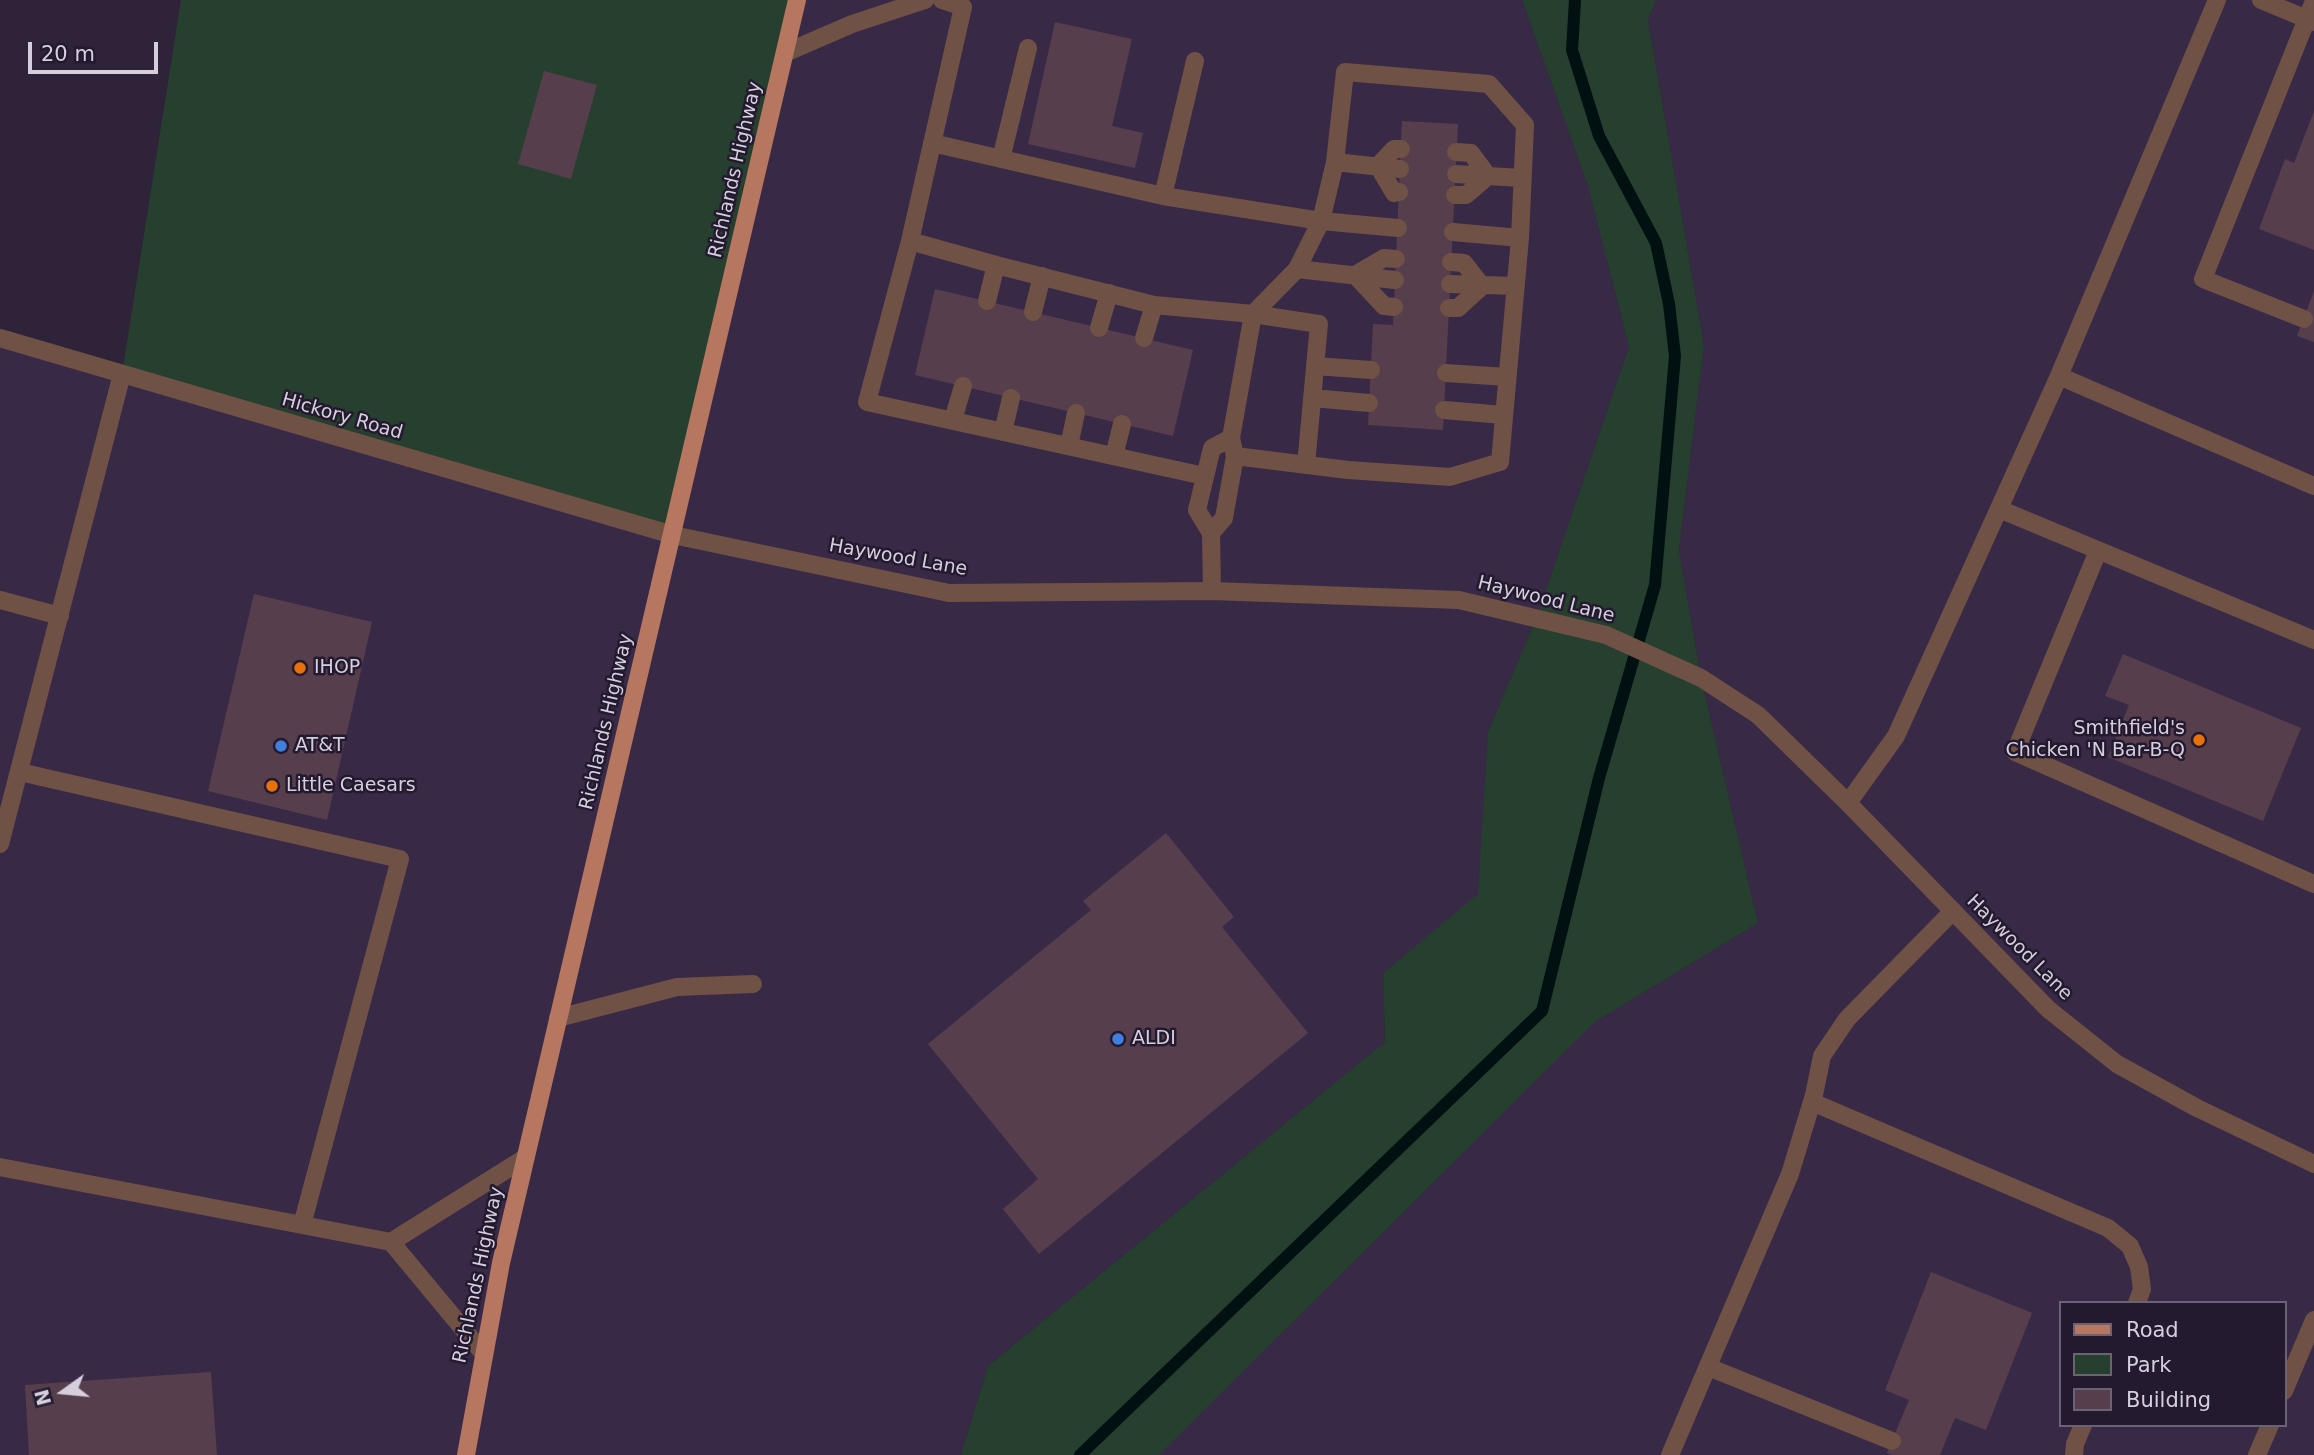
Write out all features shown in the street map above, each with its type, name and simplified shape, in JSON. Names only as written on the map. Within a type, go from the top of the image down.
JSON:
[{"type":"main road","name":"Richlands Highway","points":[[466,1455],[500,1263],[797,0]]},
{"type":"street","points":[[785,53],[852,24],[925,0]]},
{"type":"street","points":[[942,0],[963,7],[910,241],[867,402],[1204,476]]},
{"type":"street","points":[[1848,803],[1896,736],[2059,376],[2217,0]]},
{"type":"street","points":[[2261,0],[2310,21]]},
{"type":"street","points":[[2304,319],[2203,279],[2310,21],[2314,1]]},
{"type":"street","points":[[1001,159],[1028,48]]},
{"type":"street","points":[[1163,196],[1195,61]]},
{"type":"street","points":[[1211,533],[1224,518],[1233,447],[1253,314],[1297,269],[1321,221],[1335,162],[1345,72],[1489,84],[1525,125],[1520,238],[1500,462],[1450,477],[1306,465],[1233,447],[1212,449],[1197,510],[1211,533],[1212,592]]},
{"type":"street","points":[[932,143],[1163,196],[1321,221],[1398,228]]},
{"type":"street","points":[[1378,166],[1394,149],[1401,149]]},
{"type":"street","points":[[1457,152],[1471,153],[1488,176]]},
{"type":"street","points":[[1335,162],[1400,169]]},
{"type":"street","points":[[1378,166],[1394,192],[1399,192]]},
{"type":"street","points":[[1456,174],[1521,178]]},
{"type":"street","points":[[1455,195],[1466,195],[1488,176]]},
{"type":"street","points":[[1453,232],[1520,238]]},
{"type":"street","points":[[910,241],[1154,304],[1319,324],[1306,465]]},
{"type":"street","points":[[1355,275],[1384,258],[1396,259]]},
{"type":"street","points":[[1451,262],[1464,263],[1482,286]]},
{"type":"street","points":[[986,301],[996,265]]},
{"type":"street","points":[[1297,269],[1395,280]]},
{"type":"street","points":[[1355,275],[1384,306],[1394,307]]},
{"type":"street","points":[[1033,312],[1042,276]]},
{"type":"street","points":[[1451,284],[1515,286]]},
{"type":"street","points":[[1449,308],[1458,308],[1482,286]]},
{"type":"street","points":[[1100,328],[1109,293]]},
{"type":"street","points":[[1144,338],[1154,304]]},
{"type":"street","name":"Hickory Road","points":[[0,338],[673,536]]},
{"type":"street","points":[[1315,366],[1371,370]]},
{"type":"street","points":[[1446,373],[1507,377]]},
{"type":"street","points":[[0,844],[122,374]]},
{"type":"street","points":[[2059,376],[2314,486]]},
{"type":"street","points":[[953,420],[963,386]]},
{"type":"street","points":[[1003,432],[1011,398]]},
{"type":"street","points":[[1312,398],[1369,403]]},
{"type":"street","points":[[1444,410],[1503,415]]},
{"type":"street","points":[[1069,446],[1076,413]]},
{"type":"street","points":[[1115,456],[1122,424]]},
{"type":"street","points":[[1999,509],[2314,640]]},
{"type":"street","name":"Haywood Lane","points":[[673,536],[949,593],[1212,592],[1459,600],[1606,635],[1701,678],[1758,715],[1848,803],[2048,1009],[2117,1064],[2197,1108],[2314,1164]]},
{"type":"street","points":[[2098,551],[2015,752],[2314,884]]},
{"type":"street","points":[[0,600],[60,616]]},
{"type":"street","points":[[20,772],[400,859],[302,1225]]},
{"type":"street","points":[[1670,1455],[1790,1174],[1812,1102],[1822,1056],[1847,1019],[1953,911]]},
{"type":"street","points":[[558,1018],[677,987],[753,984]]},
{"type":"street","points":[[1812,1102],[2108,1228],[2130,1246],[2139,1267],[2142,1289],[2138,1301]]},
{"type":"street","points":[[391,1242],[525,1158]]},
{"type":"street","points":[[0,1167],[391,1242],[484,1354]]},
{"type":"street","points":[[2286,1386],[2314,1320]]},
{"type":"street","points":[[1708,1367],[1892,1441]]},
{"type":"street","points":[[2074,1455],[2075,1444],[2082,1427]]},
{"type":"street","points":[[2257,1455],[2269,1427]]},
{"type":"shaded area","points":[[797,0],[1522,0],[1588,186],[1629,347],[1536,619],[1488,732],[1479,894],[1383,973],[1385,1042],[988,1366],[961,1455],[0,1455],[0,338],[672,535]]},
{"type":"shaded area","points":[[1656,0],[2314,0],[2314,1455],[1159,1455],[1595,1022],[1758,923],[1701,678],[1679,550],[1704,345],[1648,19]]},
{"type":"green space","points":[[181,0],[797,0],[673,535],[122,374]]},
{"type":"green space","points":[[1522,0],[1656,0],[1648,20],[1704,345],[1679,550],[1701,678],[1758,923],[1595,1022],[1159,1455],[961,1455],[988,1366],[1385,1042],[1383,973],[1478,894],[1488,732],[1536,619],[1629,347],[1588,186]]},
{"type":"building","points":[[1055,22],[1132,39],[1112,126],[1143,133],[1135,168],[1028,144]]},
{"type":"building","points":[[544,71],[597,85],[571,179],[518,164]]},
{"type":"building","points":[[2314,111],[2314,250],[2259,229],[2285,159],[2294,163]]},
{"type":"building","points":[[1402,121],[1458,124],[1443,430],[1368,425],[1373,324],[1393,325]]},
{"type":"building","points":[[935,289],[1193,350],[1173,436],[915,375]]},
{"type":"building","points":[[2314,291],[2314,342],[2297,336]]},
{"type":"building","points":[[254,594],[372,622],[327,820],[208,791]]},
{"type":"building","points":[[2123,654],[2301,728],[2263,821],[2108,757],[2129,705],[2105,696]]},
{"type":"building","name":"ALDI","points":[[1166,833],[1234,917],[1222,927],[1308,1033],[1039,1254],[1003,1209],[1038,1179],[928,1044],[1091,910],[1083,901]]},
{"type":"building","points":[[1931,1272],[2032,1313],[1986,1430],[1955,1418],[1940,1455],[1892,1455],[1887,1453],[1909,1400],[1885,1390]]},
{"type":"building","points":[[211,1372],[217,1455],[29,1455],[25,1385]]},
{"type":"waterway","points":[[1080,1455],[1542,1011],[1599,778],[1655,585],[1675,356],[1669,304],[1656,243],[1599,136],[1572,50],[1575,0]]},
{"type":"place","name":"IHOP","points":[[300,668]]},
{"type":"place","name":"Smithfield's Chicken 'N Bar-B-Q","points":[[2199,740]]},
{"type":"place","name":"AT&T","points":[[281,746]]},
{"type":"place","name":"Little Caesars","points":[[272,786]]},
{"type":"place","name":"ALDI","points":[[1118,1039]]}]
